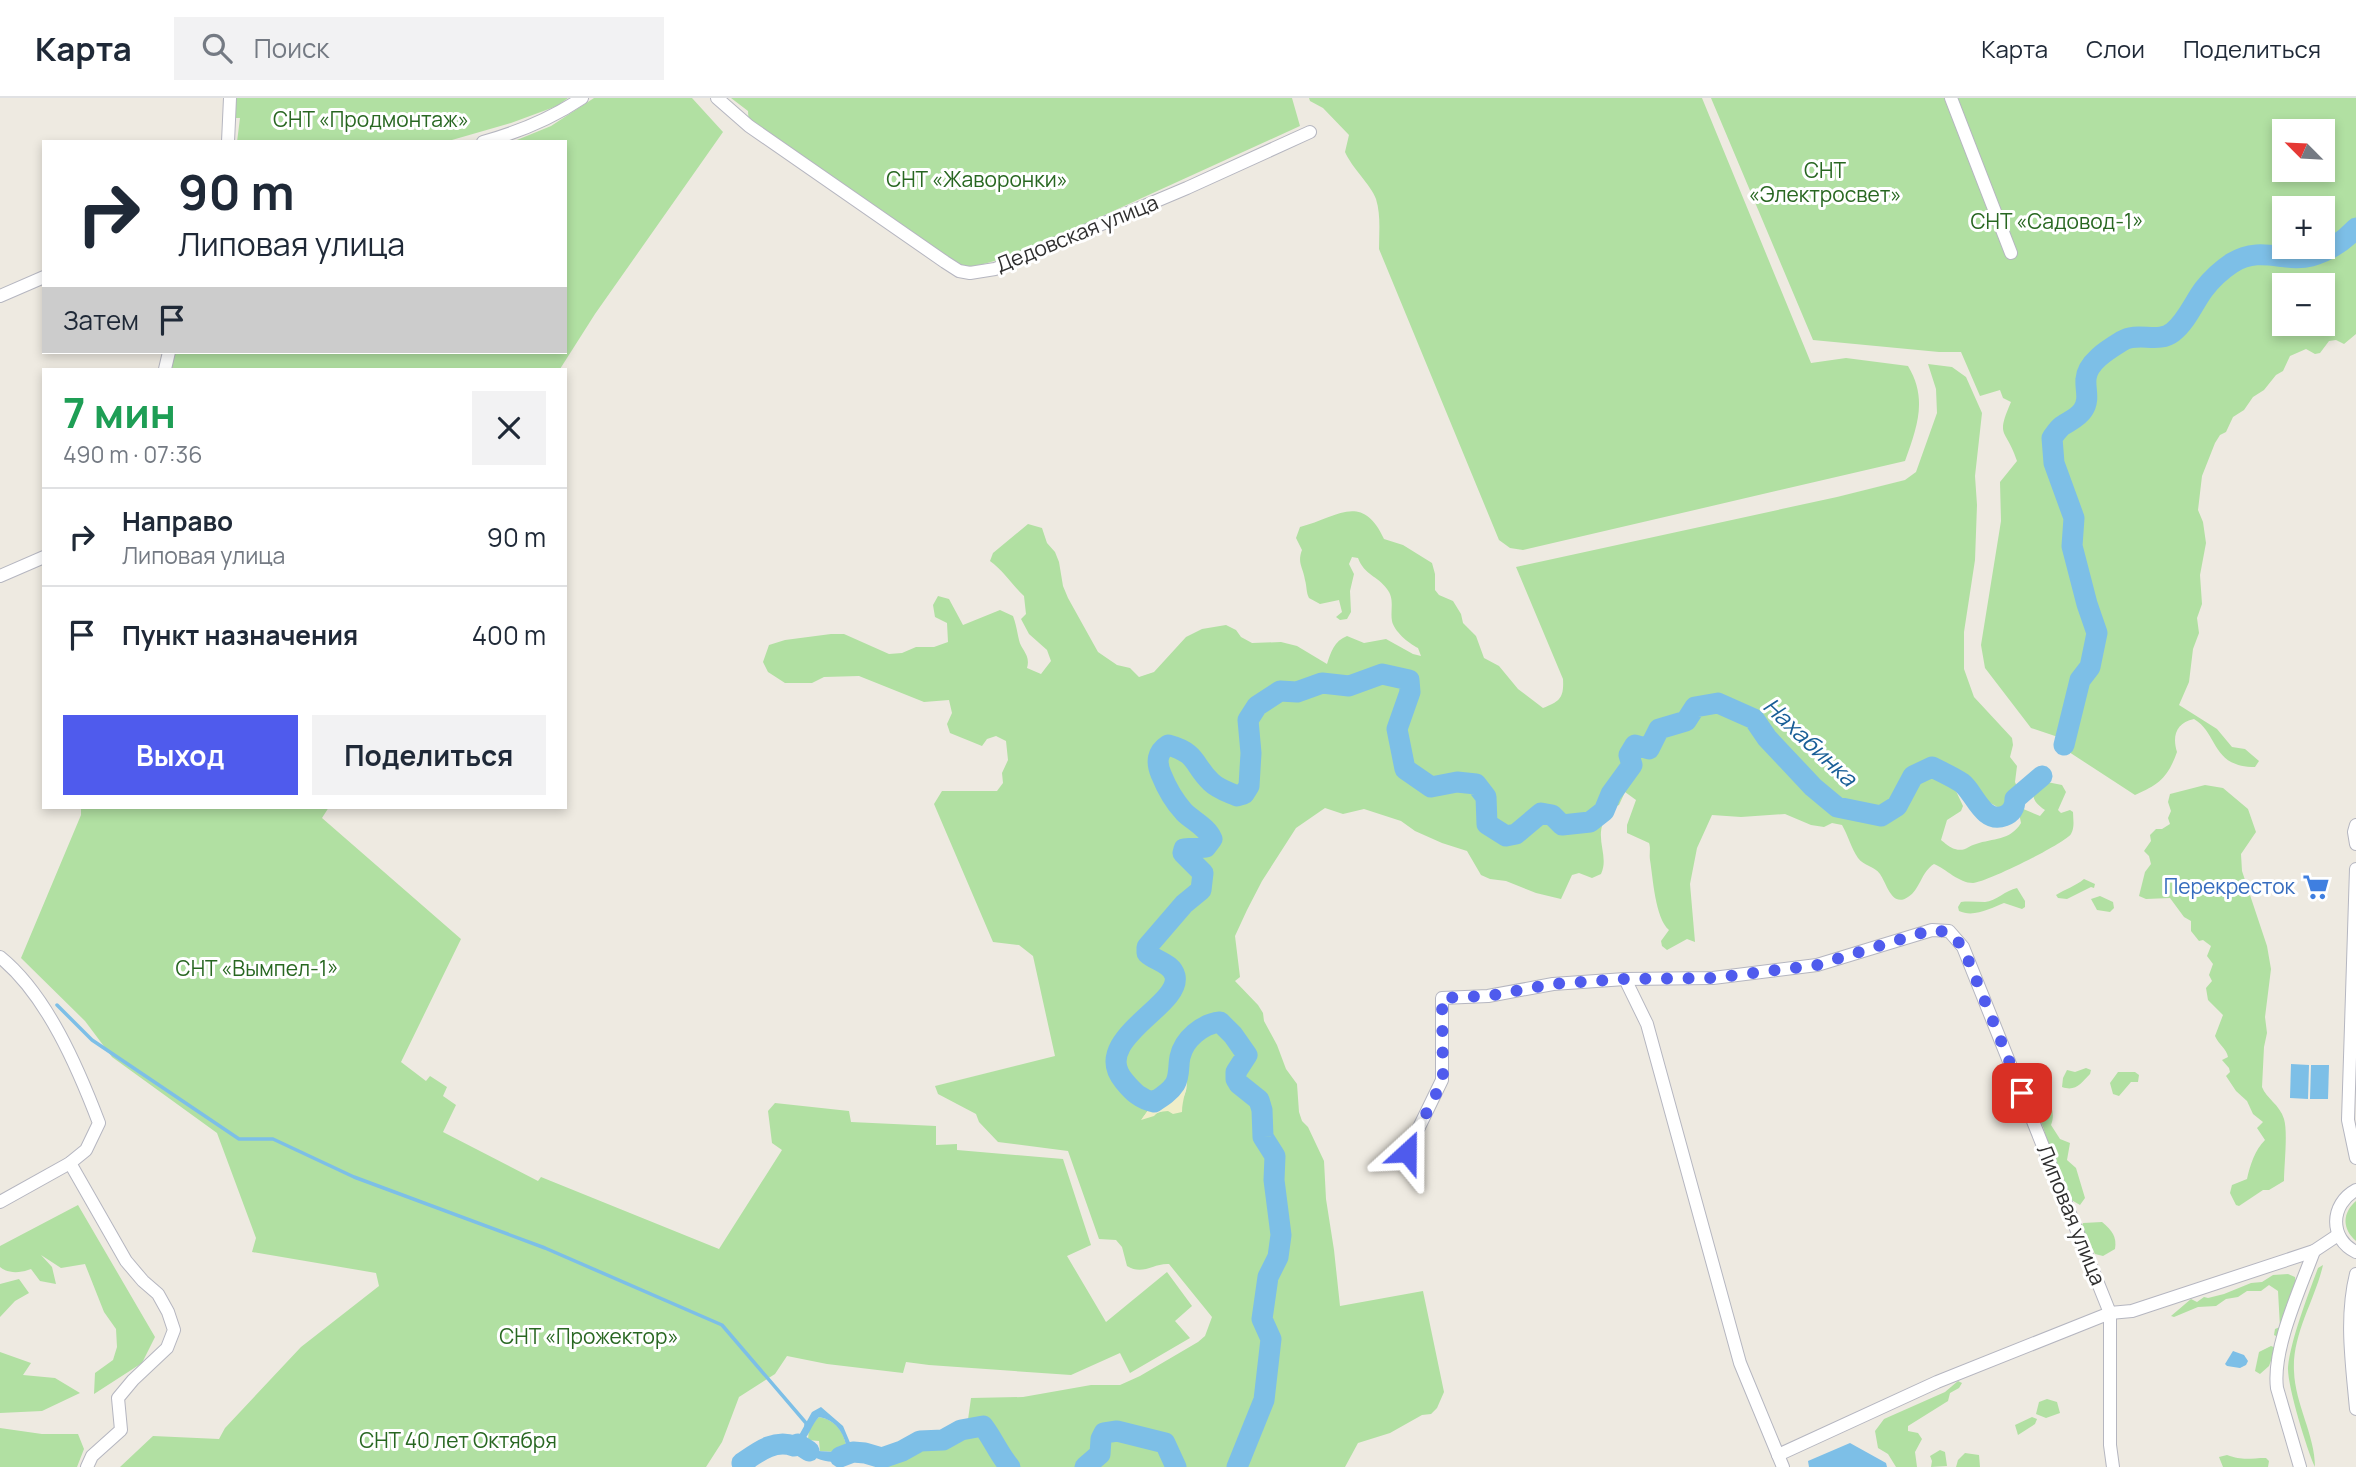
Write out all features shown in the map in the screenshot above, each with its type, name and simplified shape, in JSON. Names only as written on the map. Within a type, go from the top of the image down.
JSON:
[{"type":"street","points":[[228,140],[229,98]]},
{"type":"street","points":[[490,140],[519,132],[582,98]]},
{"type":"street","name":"Дедовская улица","points":[[717,98],[749,126],[945,262],[959,271],[970,273],[995,270],[1311,132]]},
{"type":"street","points":[[1951,98],[2011,253]]},
{"type":"street","points":[[0,296],[42,278]]},
{"type":"street","points":[[0,576],[42,558]]},
{"type":"street","points":[[2356,825],[2356,844]]},
{"type":"street","points":[[2356,869],[2348,1120],[2356,1158]]},
{"type":"street","name":"Липовая улица","points":[[1407,1152],[1443,1080],[1442,998],[1488,996],[1553,984],[1625,979],[1713,978],[1817,965],[1942,929],[1955,935],[1963,947],[2110,1313]]},
{"type":"street","points":[[0,957],[40,1004],[75,1063],[99,1123],[86,1150],[70,1163],[0,1202]]},
{"type":"street","points":[[1625,979],[1647,1024],[1740,1363],[1780,1461],[1937,1382],[2110,1313],[2132,1311],[2314,1251],[2338,1235]]},
{"type":"street","points":[[70,1163],[126,1261],[158,1294],[174,1330],[167,1348],[118,1398],[121,1430],[92,1456],[87,1467]]},
{"type":"street","points":[[2356,1190],[2345,1198],[2336,1215],[2338,1235],[2356,1252]]},
{"type":"street","points":[[2300,1467],[2275,1375],[2284,1338],[2314,1251]]},
{"type":"street","points":[[2356,1274],[2351,1295],[2350,1349],[2356,1409]]},
{"type":"street","points":[[2110,1313],[2109,1445],[2113,1467]]},
{"type":"green space","name":"СНТ «Продмонтаж»","points":[[233,98],[568,98],[557,106],[511,123],[452,140],[237,140],[240,118],[232,118]]},
{"type":"green space","points":[[594,98],[692,98],[723,132],[595,314],[561,368],[169,368],[173,354],[567,354],[567,140],[517,140],[551,126]]},
{"type":"green space","name":"СНТ «Жаворонки»","points":[[731,98],[1292,98],[1300,126],[1019,254],[959,271],[749,126],[748,111]]},
{"type":"green space","points":[[1309,98],[1702,98],[1811,363],[1846,358],[1908,366],[1918,390],[1919,402],[1916,425],[1905,461],[1523,550],[1510,548],[1499,540],[1379,249],[1378,205],[1370,188],[1345,152],[1349,135],[1323,108]]},
{"type":"green space","points":[[1711,98],[2356,98],[2356,334],[2344,344],[2336,340],[2329,341],[2320,353],[2315,354],[2306,349],[2290,356],[2283,371],[2253,397],[2244,410],[2233,417],[2226,432],[2220,435],[2215,443],[2202,476],[2198,510],[2206,543],[2200,575],[2202,604],[2197,618],[2199,633],[2193,649],[2189,682],[2179,705],[2217,729],[2232,747],[2245,749],[2259,761],[2255,767],[2230,762],[2217,749],[2202,725],[2194,719],[2179,727],[2175,736],[2177,752],[2166,774],[2157,783],[2135,795],[2069,752],[2064,739],[2031,728],[1985,668],[1981,645],[2001,521],[2000,482],[2017,461],[2003,428],[2011,402],[2003,398],[2000,390],[1980,396],[1961,352],[1813,340]]},
{"type":"green space","points":[[1928,364],[1952,367],[1966,377],[1982,413],[1975,476],[1975,560],[1964,632],[1964,669],[1974,697],[2012,738],[2010,757],[2017,766],[2015,782],[2022,799],[2020,806],[2003,810],[1972,793],[1970,786],[1955,781],[1963,806],[1961,811],[1947,820],[1941,840],[1951,848],[1961,850],[2012,833],[2021,823],[2021,808],[2040,816],[2045,810],[2036,803],[2033,794],[2035,786],[2047,782],[2062,785],[2066,792],[2058,810],[2061,813],[2070,810],[2073,812],[2071,834],[2024,862],[1973,883],[1934,864],[1912,894],[1902,900],[1894,897],[1878,871],[1858,858],[1842,825],[1811,825],[1785,814],[1741,817],[1712,815],[1697,848],[1690,884],[1695,942],[1687,939],[1667,950],[1661,941],[1669,930],[1658,907],[1650,845],[1627,833],[1627,825],[1636,800],[1625,792],[1619,805],[1611,808],[1603,823],[1601,836],[1604,861],[1601,874],[1592,878],[1579,873],[1572,875],[1561,899],[1481,875],[1467,851],[1415,831],[1401,821],[1364,809],[1343,814],[1325,808],[1296,828],[1262,881],[1235,936],[1240,977],[1235,981],[1263,1013],[1264,1021],[1286,1069],[1297,1084],[1302,1121],[1308,1127],[1324,1161],[1326,1199],[1340,1306],[1423,1291],[1444,1392],[1437,1408],[1431,1414],[1422,1415],[1390,1433],[1358,1443],[1345,1467],[883,1467],[923,1443],[941,1449],[966,1434],[971,1398],[1023,1397],[1091,1385],[1120,1385],[1198,1342],[1205,1336],[1212,1317],[1169,1264],[1133,1269],[1127,1266],[1122,1247],[1116,1240],[1099,1239],[1068,1151],[998,1142],[979,1122],[976,1114],[938,1094],[935,1086],[1055,1056],[1033,956],[1019,945],[993,942],[934,804],[942,791],[997,791],[1003,783],[1002,773],[1008,760],[1006,741],[996,736],[987,739],[982,746],[950,733],[947,724],[952,713],[949,700],[924,702],[859,676],[824,677],[812,683],[785,683],[768,672],[763,662],[769,645],[785,640],[844,634],[889,654],[902,653],[916,647],[934,647],[948,642],[947,623],[935,617],[933,605],[938,596],[949,599],[963,625],[1000,610],[1013,616],[1020,644],[1028,660],[1027,668],[1041,674],[1051,661],[1047,650],[1029,634],[1021,619],[1026,614],[1024,596],[990,561],[993,553],[1028,524],[1042,528],[1047,543],[1059,562],[1068,598],[1098,652],[1117,665],[1130,668],[1139,677],[1154,672],[1186,637],[1202,629],[1226,625],[1252,643],[1281,642],[1297,646],[1327,664],[1336,644],[1347,636],[1364,643],[1386,639],[1421,656],[1418,648],[1393,625],[1392,601],[1387,589],[1364,568],[1358,558],[1352,557],[1349,564],[1354,574],[1350,591],[1351,612],[1347,619],[1340,620],[1336,617],[1342,612],[1339,600],[1320,604],[1307,594],[1300,562],[1302,550],[1296,538],[1300,527],[1337,514],[1357,512],[1376,524],[1384,539],[1403,545],[1432,563],[1435,590],[1439,595],[1453,601],[1463,623],[1476,636],[1484,658],[1499,666],[1518,689],[1543,708],[1560,698],[1563,679],[1516,567],[1905,480],[1916,472],[1937,413],[1936,389]],"holes":[[[1175,1071],[1186,1076],[1187,1087],[1180,1101],[1142,1119],[1149,1109],[1149,1104],[1158,1099]]]},
{"type":"green space","points":[[2205,785],[2223,788],[2248,809],[2256,832],[2241,854],[2242,871],[2267,946],[2271,969],[2265,1017],[2267,1033],[2262,1087],[2279,1110],[2285,1125],[2284,1181],[2269,1190],[2263,1190],[2239,1206],[2230,1193],[2232,1185],[2247,1179],[2253,1158],[2265,1140],[2257,1128],[2263,1122],[2253,1114],[2247,1101],[2226,1076],[2230,1072],[2229,1068],[2222,1060],[2228,1057],[2215,1036],[2223,1015],[2208,1000],[2206,988],[2212,981],[2209,975],[2213,964],[2207,956],[2211,946],[2203,940],[2199,941],[2191,931],[2191,921],[2184,917],[2170,898],[2146,899],[2139,896],[2145,872],[2151,864],[2144,851],[2151,841],[2150,835],[2156,829],[2170,824],[2170,794]]},
{"type":"green space","points":[[81,809],[328,809],[322,818],[461,939],[401,1062],[426,1081],[430,1076],[447,1087],[443,1096],[456,1105],[443,1132],[538,1181],[541,1177],[719,1249],[782,1150],[772,1143],[768,1111],[775,1103],[849,1111],[851,1122],[936,1126],[936,1145],[957,1144],[957,1150],[1063,1159],[1091,1245],[1067,1256],[1106,1322],[1167,1272],[1192,1306],[1175,1321],[1190,1338],[1130,1373],[1120,1353],[1071,1375],[906,1362],[903,1373],[827,1364],[787,1356],[775,1374],[739,1397],[722,1442],[706,1467],[120,1467],[153,1436],[219,1439],[225,1428],[301,1347],[379,1286],[376,1273],[252,1252],[256,1238],[217,1133],[112,1057],[85,1021],[21,958],[81,815]]},
{"type":"green space","points":[[2084,879],[2095,884],[2094,888],[2067,899],[2058,898],[2056,895],[2078,884]]},
{"type":"green space","points":[[2017,888],[2025,901],[2025,907],[2022,909],[2004,903],[1976,913],[1959,911],[1961,902],[1989,901]]},
{"type":"green space","points":[[2100,896],[2113,902],[2114,908],[2110,912],[2097,910],[2091,899]]},
{"type":"green space","points":[[2086,1068],[2091,1070],[2090,1074],[2081,1083],[2071,1088],[2062,1087],[2067,1070],[2075,1072]]},
{"type":"green space","points":[[2118,1072],[2135,1072],[2139,1075],[2138,1082],[2131,1082],[2119,1096],[2113,1094],[2110,1083]]},
{"type":"green space","points":[[2043,1096],[2047,1097],[2052,1107],[2051,1125],[2060,1139],[2070,1143],[2067,1160],[2076,1168],[2085,1198],[2080,1205],[2068,1198],[2055,1161],[2044,1141],[2044,1129],[2036,1108]]},
{"type":"green space","points":[[2356,1201],[2356,1241],[2346,1226],[2346,1216]]},
{"type":"green space","points":[[78,1205],[155,1337],[142,1363],[94,1394],[95,1373],[113,1360],[117,1347],[116,1329],[104,1312],[85,1264],[61,1268],[41,1255],[52,1267],[56,1284],[40,1281],[31,1269],[15,1272],[0,1267],[0,1246]]},
{"type":"green space","points":[[2102,1222],[2109,1228],[2115,1241],[2115,1249],[2103,1256],[2095,1254],[2081,1228],[2083,1223]]},
{"type":"green space","points":[[2323,1265],[2300,1330],[2294,1357],[2295,1383],[2312,1443],[2315,1467],[2298,1417],[2288,1367],[2305,1304],[2318,1268]]},
{"type":"green space","points":[[2288,1274],[2295,1277],[2296,1283],[2278,1337],[2274,1335],[2275,1329],[2280,1327],[2278,1291],[2269,1285],[2261,1291],[2247,1291],[2238,1297],[2226,1299],[2216,1306],[2198,1307],[2171,1316],[2191,1299],[2197,1302],[2204,1297],[2224,1294],[2251,1283],[2262,1282],[2273,1275]]},
{"type":"green space","points":[[19,1279],[29,1293],[15,1301],[0,1317],[0,1284]]},
{"type":"green space","points":[[2271,1346],[2276,1348],[2269,1366],[2260,1374],[2255,1371],[2259,1352]]},
{"type":"green space","points":[[0,1352],[31,1363],[23,1375],[55,1378],[80,1393],[42,1411],[0,1413]]},
{"type":"green space","points":[[1958,1381],[1962,1383],[1950,1393],[1948,1401],[1908,1426],[1908,1431],[1918,1433],[1922,1439],[1915,1452],[1917,1467],[1896,1467],[1888,1454],[1878,1448],[1875,1431],[1884,1419],[1945,1392]]},
{"type":"green space","points":[[2047,1399],[2057,1402],[2060,1413],[2046,1418],[2036,1414],[2039,1402]]},
{"type":"green space","points":[[819,1417],[838,1428],[847,1449],[838,1455],[836,1452],[820,1451],[819,1441],[808,1440],[809,1428]]},
{"type":"green space","points":[[2032,1417],[2037,1419],[2035,1424],[2018,1435],[2015,1425]]},
{"type":"green space","points":[[0,1428],[42,1434],[78,1434],[84,1449],[77,1467],[0,1467]]},
{"type":"green space","points":[[1940,1450],[1945,1452],[1947,1466],[1931,1467],[1930,1456]]},
{"type":"green space","points":[[1965,1453],[1979,1455],[1980,1467],[1956,1467],[1958,1460]]},
{"type":"green space","points":[[2227,1455],[2242,1459],[2266,1458],[2269,1461],[2268,1467],[2223,1467],[2219,1457]]},
{"type":"sand","points":[[1175,1071],[1186,1076],[1182,1112],[1158,1112],[1141,1120],[1149,1109],[1146,1100],[1154,1102],[1157,1099]]},
{"type":"water","points":[[2291,1064],[2309,1065],[2308,1099],[2290,1098]]},
{"type":"water","points":[[2311,1065],[2329,1065],[2328,1099],[2310,1099]]},
{"type":"water","points":[[2233,1351],[2244,1355],[2248,1361],[2246,1365],[2240,1368],[2225,1364]]},
{"type":"water","points":[[821,1407],[843,1426],[851,1445],[859,1446],[865,1453],[831,1462],[816,1458],[799,1447],[792,1448],[786,1443],[790,1439],[797,1439],[812,1412]],"holes":[[[819,1417],[835,1424],[844,1438],[847,1449],[838,1455],[836,1452],[818,1451],[803,1445]]]},
{"type":"water","points":[[961,1430],[967,1434],[950,1447],[941,1449],[928,1441],[929,1437],[938,1432],[947,1435]]},
{"type":"water","points":[[1850,1443],[1886,1463],[1887,1467],[1809,1467],[1808,1461]]},
{"type":"waterway","name":"Нахабинка","points":[[2064,745],[2080,680],[2090,667],[2097,633],[2072,546],[2074,518],[2054,463],[2052,438],[2061,427],[2083,410],[2090,367],[2105,352],[2128,338],[2161,337],[2173,332],[2200,294],[2232,263],[2253,255],[2292,258],[2311,256],[2336,245],[2356,228]]},
{"type":"waterway","name":"Нахабинка","points":[[1237,1467],[1264,1400],[1271,1339],[1262,1319],[1268,1277],[1278,1257],[1281,1235],[1274,1180],[1275,1156],[1263,1137],[1262,1110],[1259,1100],[1236,1079],[1236,1072],[1247,1055],[1220,1022],[1207,1026],[1185,1044],[1175,1084],[1154,1102],[1134,1092],[1116,1066],[1118,1051],[1127,1037],[1165,999],[1173,987],[1173,972],[1167,965],[1150,956],[1147,947],[1184,904],[1201,890],[1203,873],[1183,853],[1184,849],[1206,847],[1212,839],[1184,812],[1168,789],[1158,765],[1158,758],[1164,748],[1168,745],[1185,752],[1211,782],[1237,796],[1244,794],[1249,786],[1251,753],[1248,720],[1257,706],[1280,691],[1297,692],[1322,683],[1349,686],[1382,674],[1409,680],[1410,692],[1397,729],[1405,769],[1431,787],[1457,782],[1476,784],[1486,797],[1487,824],[1506,836],[1516,834],[1541,813],[1552,815],[1562,825],[1590,822],[1604,811],[1611,794],[1632,765],[1629,755],[1635,745],[1649,749],[1659,729],[1686,721],[1695,707],[1718,703],[1754,719],[1767,738],[1813,787],[1837,807],[1881,816],[1897,806],[1913,776],[1932,767],[1962,783],[1990,815],[2004,816],[2014,807],[2015,799],[2042,776]]},
{"type":"waterway","points":[[57,1005],[92,1040],[239,1139],[273,1139],[354,1177],[545,1248],[722,1325],[806,1423],[806,1427]]},
{"type":"waterway","name":"Нахабинка","points":[[840,1457],[853,1452],[882,1458],[920,1441],[943,1440],[961,1430],[983,1426],[1010,1467]]},
{"type":"waterway","name":"Нахабинка","points":[[1085,1467],[1100,1454],[1104,1433],[1117,1431],[1165,1443],[1176,1467]]},
{"type":"waterway","name":"Нахабинка","points":[[745,1467],[742,1463],[773,1445],[798,1444],[809,1451]]},
{"type":"place","name":"Перекресток","points":[[2316,887]]},
{"type":"route","points":[[1407,1152],[1443,1080],[1442,998],[1488,996],[1553,984],[1625,979],[1713,978],[1817,965],[1931,930],[1942,929],[1955,935],[1963,947],[2022,1093]]},
{"type":"park label","name":"СНТ «Электросвет»","points":[[1825,183]]},
{"type":"park label","name":"СНТ «Садовод-1»","points":[[2057,222]]},
{"type":"park label","name":"СНТ «Вымпел-1»","points":[[257,969]]},
{"type":"park label","name":"СНТ «Прожектор»","points":[[589,1337]]},
{"type":"park label","name":"СНТ 40 лет Октября","points":[[458,1441]]}]
